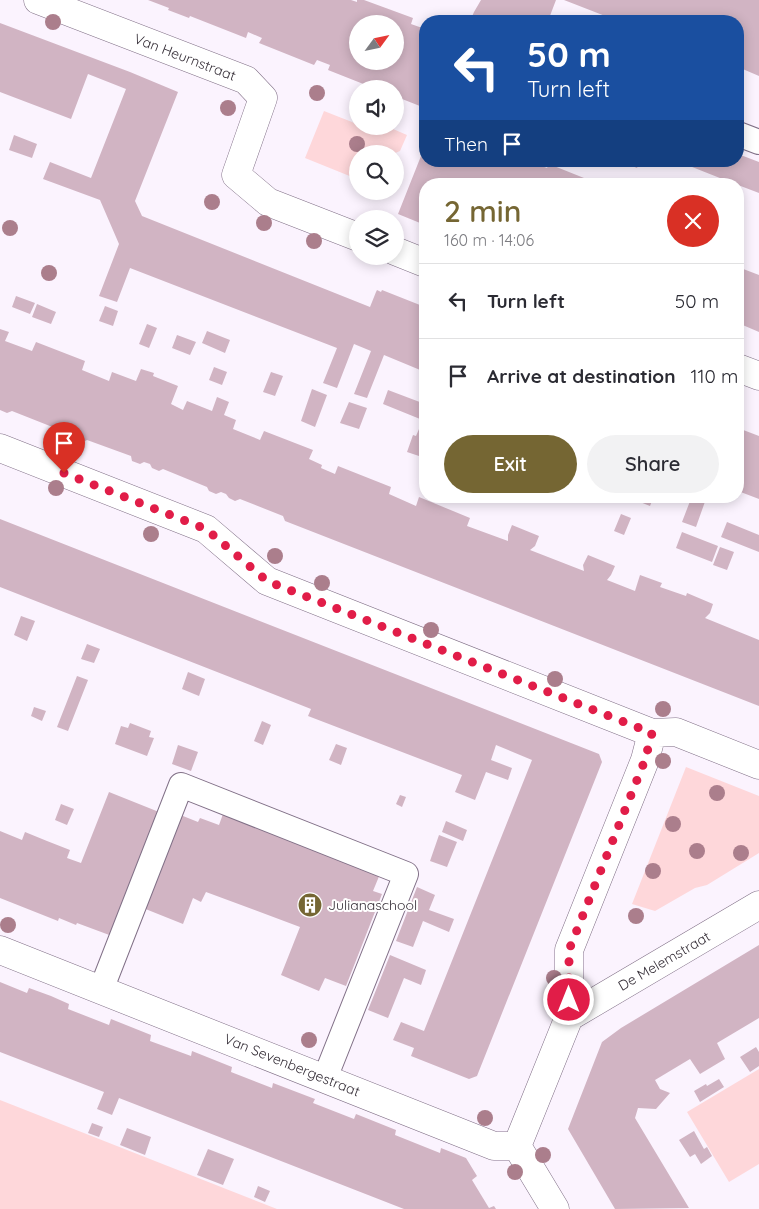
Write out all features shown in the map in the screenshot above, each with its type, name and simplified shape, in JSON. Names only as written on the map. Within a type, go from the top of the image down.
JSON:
[{"type":"street","name":"Van Heurnstraat","points":[[38,0],[246,80],[263,98],[236,175],[268,202],[349,233]]},
{"type":"street","points":[[404,255],[419,261]]},
{"type":"street","points":[[744,370],[759,376]]},
{"type":"street","points":[[0,448],[206,529],[267,581],[652,733],[676,732],[759,765]]},
{"type":"street","points":[[555,1209],[517,1146],[569,1017],[569,950],[645,760],[652,733]]},
{"type":"street","name":"De Melemstraat","points":[[569,1017],[759,905]]},
{"type":"street","name":"Van Sevenbergestraat","points":[[0,950],[494,1146],[517,1146]]},
{"type":"lane","points":[[744,136],[759,142]]},
{"type":"lane","points":[[101,990],[181,785],[406,874],[325,1078]]},
{"type":"shaded area","points":[[324,111],[349,121],[349,135],[407,135],[403,145],[349,145],[349,176],[305,158]]},
{"type":"shaded area","points":[[686,767],[759,796],[759,853],[707,885],[695,888],[655,911],[632,904]]},
{"type":"shaded area","points":[[759,1069],[759,1164],[729,1182],[687,1112]]},
{"type":"shaded area","points":[[0,1100],[277,1209],[0,1209]]},
{"type":"building","points":[[148,0],[351,0],[357,2],[357,0],[364,0],[413,18],[411,24],[419,27],[419,106],[404,100],[404,80],[353,80],[328,70],[330,65],[317,60],[314,65],[259,43],[262,38],[248,32],[246,38],[190,16],[189,18]]},
{"type":"building","points":[[481,0],[556,0],[550,15],[473,15]]},
{"type":"building","points":[[564,0],[759,0],[759,76],[744,70],[744,15],[603,15]]},
{"type":"building","points":[[0,23],[178,92],[135,201],[142,216],[370,307],[377,290],[381,292],[382,290],[419,305],[419,370],[384,355],[367,398],[354,394],[371,351],[354,344],[337,388],[323,383],[337,348],[130,268],[117,302],[99,296],[119,244],[100,200],[43,179],[50,162],[91,178],[126,89],[88,74],[71,119],[0,92]]},
{"type":"building","points":[[14,135],[37,144],[32,158],[9,150]]},
{"type":"building","points":[[744,156],[759,162],[759,193],[744,187],[744,178],[720,178],[692,167],[744,167]]},
{"type":"building","points":[[419,161],[419,167],[556,167],[584,178],[419,178],[419,223],[404,216],[404,210],[400,210]]},
{"type":"building","points":[[744,269],[759,275],[759,332],[744,326]]},
{"type":"building","points":[[16,296],[35,303],[30,314],[12,307]]},
{"type":"building","points":[[37,304],[56,312],[51,324],[32,317]]},
{"type":"building","points":[[105,306],[118,311],[113,326],[99,321]]},
{"type":"building","points":[[147,324],[157,328],[149,348],[139,344]]},
{"type":"building","points":[[0,329],[9,332],[5,341],[32,351],[36,342],[85,361],[82,370],[109,381],[112,372],[136,381],[141,369],[154,373],[153,376],[178,386],[171,404],[183,410],[187,401],[212,411],[217,397],[229,402],[224,415],[236,420],[233,429],[260,440],[264,431],[313,450],[309,459],[322,465],[321,468],[335,474],[338,466],[391,487],[389,494],[416,506],[419,497],[419,503],[434,503],[470,518],[467,526],[508,541],[512,525],[539,536],[535,546],[530,550],[584,571],[583,565],[588,555],[615,566],[607,580],[635,591],[640,575],[662,583],[660,587],[686,596],[687,593],[713,604],[710,613],[705,618],[759,640],[759,706],[285,521],[283,516],[240,499],[235,501],[226,494],[221,492],[216,494],[209,491],[207,487],[163,469],[159,471],[152,468],[150,464],[144,462],[140,464],[132,461],[131,456],[87,440],[83,442],[76,439],[72,434],[65,435],[57,432],[55,428],[12,411],[7,413],[0,410]]},
{"type":"building","points":[[207,331],[230,340],[225,353],[202,343]]},
{"type":"building","points":[[177,335],[196,342],[190,355],[172,348]]},
{"type":"building","points":[[214,367],[227,372],[222,385],[209,380]]},
{"type":"building","points":[[271,372],[283,376],[275,396],[263,392]]},
{"type":"building","points":[[312,389],[327,395],[315,427],[301,421]]},
{"type":"building","points":[[388,390],[419,402],[419,419],[383,404]]},
{"type":"building","points":[[349,402],[367,408],[359,429],[340,423]]},
{"type":"building","points":[[419,429],[419,456],[407,452],[413,435],[416,436]]},
{"type":"building","points":[[744,430],[759,436],[759,499],[744,493]]},
{"type":"building","points":[[689,503],[705,503],[696,527],[682,522]]},
{"type":"building","points":[[621,514],[631,518],[624,535],[614,531]]},
{"type":"building","points":[[0,519],[599,754],[602,762],[477,1076],[469,1079],[411,1056],[414,1048],[393,1040],[401,1022],[424,1031],[532,760],[496,745],[491,760],[512,768],[508,780],[486,772],[475,800],[455,792],[462,775],[308,716],[311,709],[0,587]]},
{"type":"building","points":[[727,522],[759,535],[759,552],[721,537]]},
{"type":"building","points":[[682,532],[718,546],[712,562],[676,548]]},
{"type":"building","points":[[720,547],[734,552],[727,570],[713,565]]},
{"type":"building","points":[[21,616],[35,621],[27,641],[14,635]]},
{"type":"building","points":[[87,644],[100,649],[94,663],[81,659]]},
{"type":"building","points":[[188,672],[205,679],[199,696],[182,689]]},
{"type":"building","points":[[77,676],[88,680],[68,731],[57,727]]},
{"type":"building","points":[[34,707],[46,711],[42,721],[31,716]]},
{"type":"building","points":[[262,721],[271,725],[263,745],[254,741]]},
{"type":"building","points":[[130,723],[151,731],[149,737],[154,738],[147,756],[115,744],[121,726],[128,728]]},
{"type":"building","points":[[336,744],[347,748],[341,765],[329,760]]},
{"type":"building","points":[[178,745],[198,752],[191,771],[172,764]]},
{"type":"building","points":[[109,792],[159,812],[112,936],[59,918],[58,921],[0,898],[0,831],[22,840],[25,832],[70,850],[67,858],[81,863]]},
{"type":"building","points":[[400,795],[406,797],[402,807],[396,804]]},
{"type":"building","points":[[61,804],[74,809],[67,825],[55,820]]},
{"type":"building","name":"Julianaschool","points":[[178,814],[198,822],[200,818],[219,825],[223,814],[380,874],[373,891],[382,894],[346,986],[325,978],[319,991],[281,975],[300,927],[206,892],[201,902],[193,898],[183,924],[143,908]]},
{"type":"building","points":[[446,821],[467,830],[463,841],[442,832]]},
{"type":"building","points":[[439,835],[457,842],[447,867],[430,861]]},
{"type":"building","points":[[417,887],[435,895],[429,910],[454,919],[449,932],[423,921],[413,947],[396,941]]},
{"type":"building","points":[[759,945],[759,1018],[717,1043],[725,1059],[700,1074],[690,1059],[655,1080],[660,1089],[670,1093],[656,1109],[638,1108],[635,1118],[689,1208],[615,1209],[568,1129],[602,1042],[621,1028]]},
{"type":"building","points":[[390,955],[426,970],[421,985],[404,978],[388,1018],[368,1010]]},
{"type":"building","points":[[0,982],[27,993],[29,988],[51,996],[69,1004],[68,1009],[109,1025],[111,1019],[151,1035],[150,1041],[191,1056],[192,1051],[232,1067],[231,1072],[272,1088],[273,1083],[315,1099],[313,1103],[354,1119],[356,1114],[396,1130],[395,1135],[440,1153],[441,1148],[466,1158],[477,1176],[472,1180],[489,1208],[494,1206],[496,1209],[404,1209],[119,1098],[112,1115],[97,1109],[104,1092],[0,1052]]},
{"type":"building","points":[[756,1047],[759,1052],[759,1066],[750,1072],[740,1057]]},
{"type":"building","points":[[719,1079],[724,1087],[700,1102],[694,1091]]},
{"type":"building","points":[[92,1123],[103,1127],[99,1137],[88,1133]]},
{"type":"building","points":[[127,1128],[151,1137],[145,1155],[120,1145]]},
{"type":"building","points":[[694,1131],[704,1149],[707,1147],[712,1156],[701,1164],[695,1154],[690,1157],[679,1140]]},
{"type":"building","points":[[208,1149],[234,1159],[223,1185],[197,1175]]},
{"type":"building","points":[[258,1186],[270,1191],[265,1202],[254,1197]]},
{"type":"place","name":"Julianaschool","points":[[310,905]]},
{"type":"route","points":[[64,473],[206,529],[267,581],[652,733],[645,760],[569,950],[569,1000]]}]
